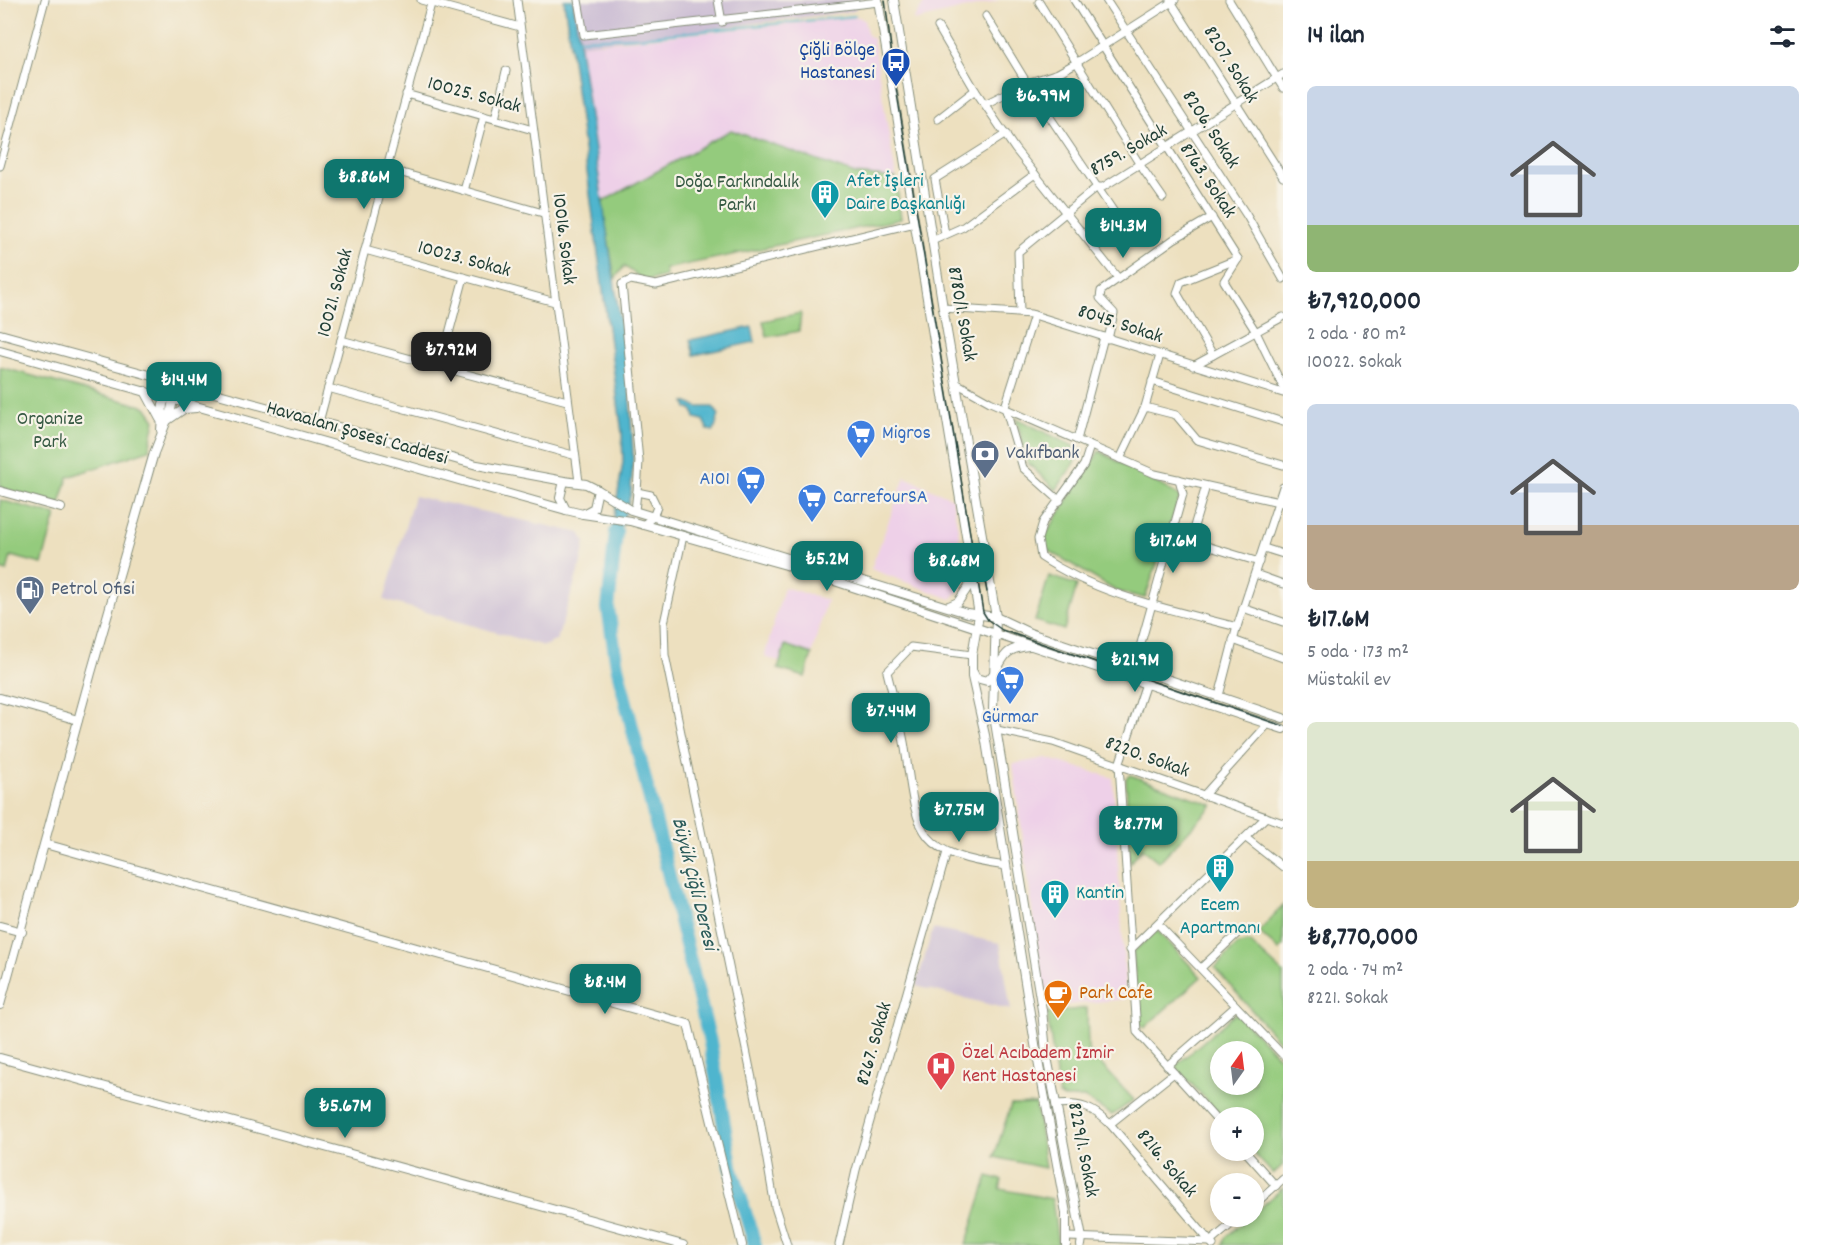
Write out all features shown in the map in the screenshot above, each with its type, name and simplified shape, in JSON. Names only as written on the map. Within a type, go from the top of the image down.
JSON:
[{"type":"street","points":[[0,166],[45,0]]},
{"type":"street","points":[[421,0],[520,27]]},
{"type":"street","name":"10016. Sokak","points":[[517,0],[573,455],[579,482]]},
{"type":"street","points":[[578,0],[584,35],[895,4]]},
{"type":"street","points":[[718,0],[722,22]]},
{"type":"street","name":"8763. Sokak","points":[[1074,0],[1166,149],[1238,259]]},
{"type":"street","name":"8206. Sokak","points":[[1106,0],[1252,224],[1283,279]]},
{"type":"street","points":[[1229,0],[1280,76],[1283,88]]},
{"type":"street","points":[[985,104],[1027,83],[1076,63],[1172,1]]},
{"type":"street","name":"8207. Sokak","points":[[1172,1],[1234,103],[1283,177]]},
{"type":"street","name":"10021. Sokak","points":[[319,422],[432,2]]},
{"type":"street","points":[[1039,2],[1163,198]]},
{"type":"street","points":[[879,4],[979,615]]},
{"type":"street","name":"8780/1. Sokak","points":[[895,4],[943,308],[996,617],[994,633]]},
{"type":"street","points":[[986,16],[1027,83],[1124,227]]},
{"type":"street","points":[[938,27],[975,90],[1006,134],[1118,278]]},
{"type":"street","points":[[495,119],[506,71]]},
{"type":"street","name":"8759. Sokak","points":[[1020,312],[1018,252],[1097,187],[1103,187],[1140,165],[1234,103],[1280,76]]},
{"type":"street","points":[[938,119],[975,90]]},
{"type":"street","name":"10025. Sokak","points":[[406,94],[533,130]]},
{"type":"street","points":[[464,191],[484,116]]},
{"type":"street","points":[[945,234],[935,179],[1006,134]]},
{"type":"street","points":[[388,169],[543,213]]},
{"type":"street","points":[[932,241],[963,227],[1035,174]]},
{"type":"street","points":[[1077,440],[1114,313],[1100,298],[1100,294],[1118,278],[1174,239],[1212,217]]},
{"type":"street","points":[[633,511],[639,461],[622,284],[631,280],[656,285],[915,223]]},
{"type":"street","name":"10023. Sokak","points":[[366,250],[555,302]]},
{"type":"street","points":[[1238,259],[1224,281],[1256,332],[1283,387]]},
{"type":"street","points":[[1213,355],[1178,293],[1177,287],[1181,282],[1238,259]]},
{"type":"street","points":[[423,362],[443,356],[464,277]]},
{"type":"street","name":"8045. Sokak","points":[[943,308],[1020,312],[1034,315],[1283,393]]},
{"type":"street","points":[[1034,315],[1005,407],[1023,468],[1060,501]]},
{"type":"street","points":[[1193,366],[1283,317]]},
{"type":"street","name":"Havaalanı Şosesi Caddesi","points":[[0,334],[477,465],[564,481]]},
{"type":"street","points":[[341,340],[567,402]]},
{"type":"street","name":"Havaalanı Şosesi Caddesi","points":[[0,351],[566,510]]},
{"type":"street","points":[[1120,459],[1145,406],[1160,356]]},
{"type":"street","points":[[1152,381],[1283,422]]},
{"type":"street","points":[[956,383],[1155,474],[1249,498],[1281,502]]},
{"type":"street","points":[[0,1005],[22,932],[78,720],[170,398],[176,384]]},
{"type":"street","points":[[328,388],[573,455]]},
{"type":"street","points":[[145,391],[164,420]]},
{"type":"street","points":[[1145,406],[1176,415],[1197,440],[1283,465]]},
{"type":"street","points":[[164,420],[184,410],[200,407]]},
{"type":"street","points":[[1090,446],[1084,465],[1044,522],[1038,539],[1041,557],[1093,586],[1237,627]]},
{"type":"street","points":[[1134,668],[1183,494],[1179,479]]},
{"type":"street","points":[[1283,718],[1030,633],[996,617],[979,615],[948,606],[633,511],[598,490],[579,482],[564,481],[560,498],[566,510],[630,521],[786,565],[1283,729]]},
{"type":"street","points":[[1190,540],[1206,486]]},
{"type":"street","points":[[1219,696],[1233,640],[1281,502],[1283,487]]},
{"type":"street","points":[[584,514],[594,508],[598,490]]},
{"type":"street","points":[[0,491],[61,508]]},
{"type":"street","points":[[637,492],[651,495],[657,507],[653,517],[643,525]]},
{"type":"street","points":[[1171,535],[1259,562]]},
{"type":"street","points":[[683,536],[664,623],[664,651],[758,1108],[775,1207],[787,1245]]},
{"type":"street","points":[[1264,548],[1283,554]]},
{"type":"street","points":[[1255,574],[1283,584]]},
{"type":"street","points":[[948,606],[958,602],[972,581]]},
{"type":"street","points":[[1243,608],[1283,622]]},
{"type":"street","name":"8229/1. Sokak","points":[[979,615],[972,669],[1067,1241]]},
{"type":"street","name":"8229/1. Sokak","points":[[994,633],[993,710],[1056,1104],[1082,1241]]},
{"type":"street","points":[[1233,640],[1283,658]]},
{"type":"street","points":[[972,669],[976,678],[987,681],[993,676],[1003,656],[1013,648],[1034,645]]},
{"type":"street","points":[[972,655],[911,647],[887,672],[905,747],[915,812],[924,834],[947,852],[977,862],[1006,866]]},
{"type":"street","points":[[1146,683],[1119,765],[1137,1032],[1210,1113]]},
{"type":"street","points":[[0,698],[78,720]]},
{"type":"street","points":[[1203,796],[1269,724]]},
{"type":"street","name":"8220. Sokak","points":[[997,730],[1053,742],[1283,823]]},
{"type":"street","points":[[1130,950],[1266,817]]},
{"type":"street","points":[[1246,838],[1283,867]]},
{"type":"street","points":[[45,844],[688,1024],[742,1245]]},
{"type":"street","name":"8267. Sokak","points":[[839,1245],[856,1170],[947,852]]},
{"type":"street","points":[[1158,924],[1283,1055]]},
{"type":"street","points":[[0,926],[22,932]]},
{"type":"street","points":[[1201,968],[1240,931]]},
{"type":"street","points":[[1167,1066],[1236,1006]]},
{"type":"street","points":[[0,1058],[683,1245]]},
{"type":"street","points":[[1110,1124],[1174,1073]]},
{"type":"street","name":"8216. Sokak","points":[[1056,1104],[1079,1103],[1093,1108],[1110,1124],[1212,1244]]},
{"type":"street","points":[[1254,1161],[1276,1186]]},
{"type":"street","points":[[1264,1196],[1283,1179]]},
{"type":"street","points":[[1067,1241],[1212,1244],[1229,1227]]},
{"type":"shaded area","points":[[573,0],[862,0],[854,11],[579,45]]},
{"type":"shaded area","points":[[926,0],[1000,0],[913,21]]},
{"type":"shaded area","points":[[859,17],[864,20],[868,36],[873,39],[896,178],[855,174],[731,130],[602,202],[579,45]]},
{"type":"shaded area","points":[[905,477],[952,498],[967,576],[959,591],[951,599],[871,569]]},
{"type":"shaded area","points":[[414,496],[580,533],[585,541],[582,559],[557,640],[544,646],[384,600]]},
{"type":"shaded area","points":[[784,587],[827,600],[805,677],[778,669],[780,661],[766,658],[765,654]]},
{"type":"shaded area","points":[[1046,758],[1113,778],[1126,999],[1045,1007],[1013,764]]},
{"type":"shaded area","points":[[933,929],[1000,943],[1011,1010],[916,986]]},
{"type":"green space","name":"Doğa Farkındalık Parkı","points":[[731,130],[855,174],[896,178],[901,219],[665,269],[666,276],[645,281],[624,266],[615,279],[602,202]]},
{"type":"green space","points":[[801,313],[799,331],[767,337],[763,321]]},
{"type":"green space","name":"Organize Park","points":[[0,367],[146,407],[155,420],[149,450],[68,477],[60,504],[0,488]]},
{"type":"green space","points":[[1016,418],[1083,451],[1056,490],[1028,463]]},
{"type":"green space","points":[[1099,451],[1180,496],[1145,598],[1116,591],[1043,547],[1046,534]]},
{"type":"green space","points":[[0,500],[56,515],[42,564],[11,556],[7,571],[0,569]]},
{"type":"green space","points":[[1049,576],[1077,585],[1064,630],[1035,621]]},
{"type":"green space","points":[[785,645],[812,654],[805,677],[778,669]]},
{"type":"green space","points":[[1130,775],[1213,805],[1159,862],[1142,848],[1130,863],[1126,778]]},
{"type":"green space","points":[[1283,905],[1283,946],[1279,950],[1259,932]]},
{"type":"green space","points":[[1157,930],[1201,977],[1144,1028],[1139,1023],[1133,952]]},
{"type":"green space","points":[[1249,942],[1283,973],[1283,1046],[1215,968],[1238,944]]},
{"type":"green space","points":[[1087,1008],[1088,1050],[1134,1100],[1112,1115],[1084,1098],[1064,1098],[1059,1095],[1047,1013]]},
{"type":"green space","points":[[1236,1013],[1263,1041],[1210,1041],[1210,1095],[1264,1095],[1264,1042],[1283,1061],[1283,1165],[1273,1174],[1261,1161],[1264,1161],[1264,1107],[1213,1107],[1175,1066]]},
{"type":"green space","points":[[1036,1104],[1045,1168],[994,1157],[1011,1105]]},
{"type":"green space","points":[[988,1176],[1002,1180],[1000,1189],[1052,1199],[1058,1245],[966,1245]]},
{"type":"green space","points":[[1283,1188],[1283,1245],[1223,1245],[1225,1238],[1238,1227],[1264,1227],[1264,1204]]},
{"type":"water","points":[[564,0],[573,0],[629,381],[633,453],[631,493],[620,532],[612,530],[623,462],[622,433]]},
{"type":"water","points":[[752,327],[755,342],[694,355],[690,340]]},
{"type":"water","points":[[685,402],[698,407],[713,407],[719,415],[714,431],[708,430],[703,420],[695,418],[693,410],[687,408]]},
{"type":"waterway","points":[[578,39],[639,37],[855,16]]},
{"type":"waterway","name":"Büyük Çiğli Deresi","points":[[616,532],[608,608],[617,666],[710,1042],[731,1166],[755,1245]]},
{"type":"tram line","points":[[885,0],[896,88],[983,612],[988,620],[1002,630],[1283,726]]},
{"type":"tram line","points":[[978,542],[987,592]]},
{"type":"place","name":"Çiğli Bölge Hastanesi","points":[[896,88]]},
{"type":"place","name":"Afet İşleri Daire Başkanlığı","points":[[825,220]]},
{"type":"place","name":"Migros","points":[[861,460]]},
{"type":"place","name":"Vakıfbank","points":[[985,480]]},
{"type":"place","name":"A101","points":[[751,506]]},
{"type":"place","name":"CarrefourSA","points":[[812,524]]},
{"type":"place","name":"Petrol Ofisi","points":[[30,616]]},
{"type":"place","name":"Gürmar","points":[[1010,706]]},
{"type":"place","name":"Ecem Apartmanı","points":[[1220,894]]},
{"type":"place","name":"Kantin","points":[[1055,920]]},
{"type":"place","name":"Park Cafe","points":[[1058,1020]]},
{"type":"place","name":"Özel Acıbadem İzmir Kent Hastanesi","points":[[941,1092]]}]
